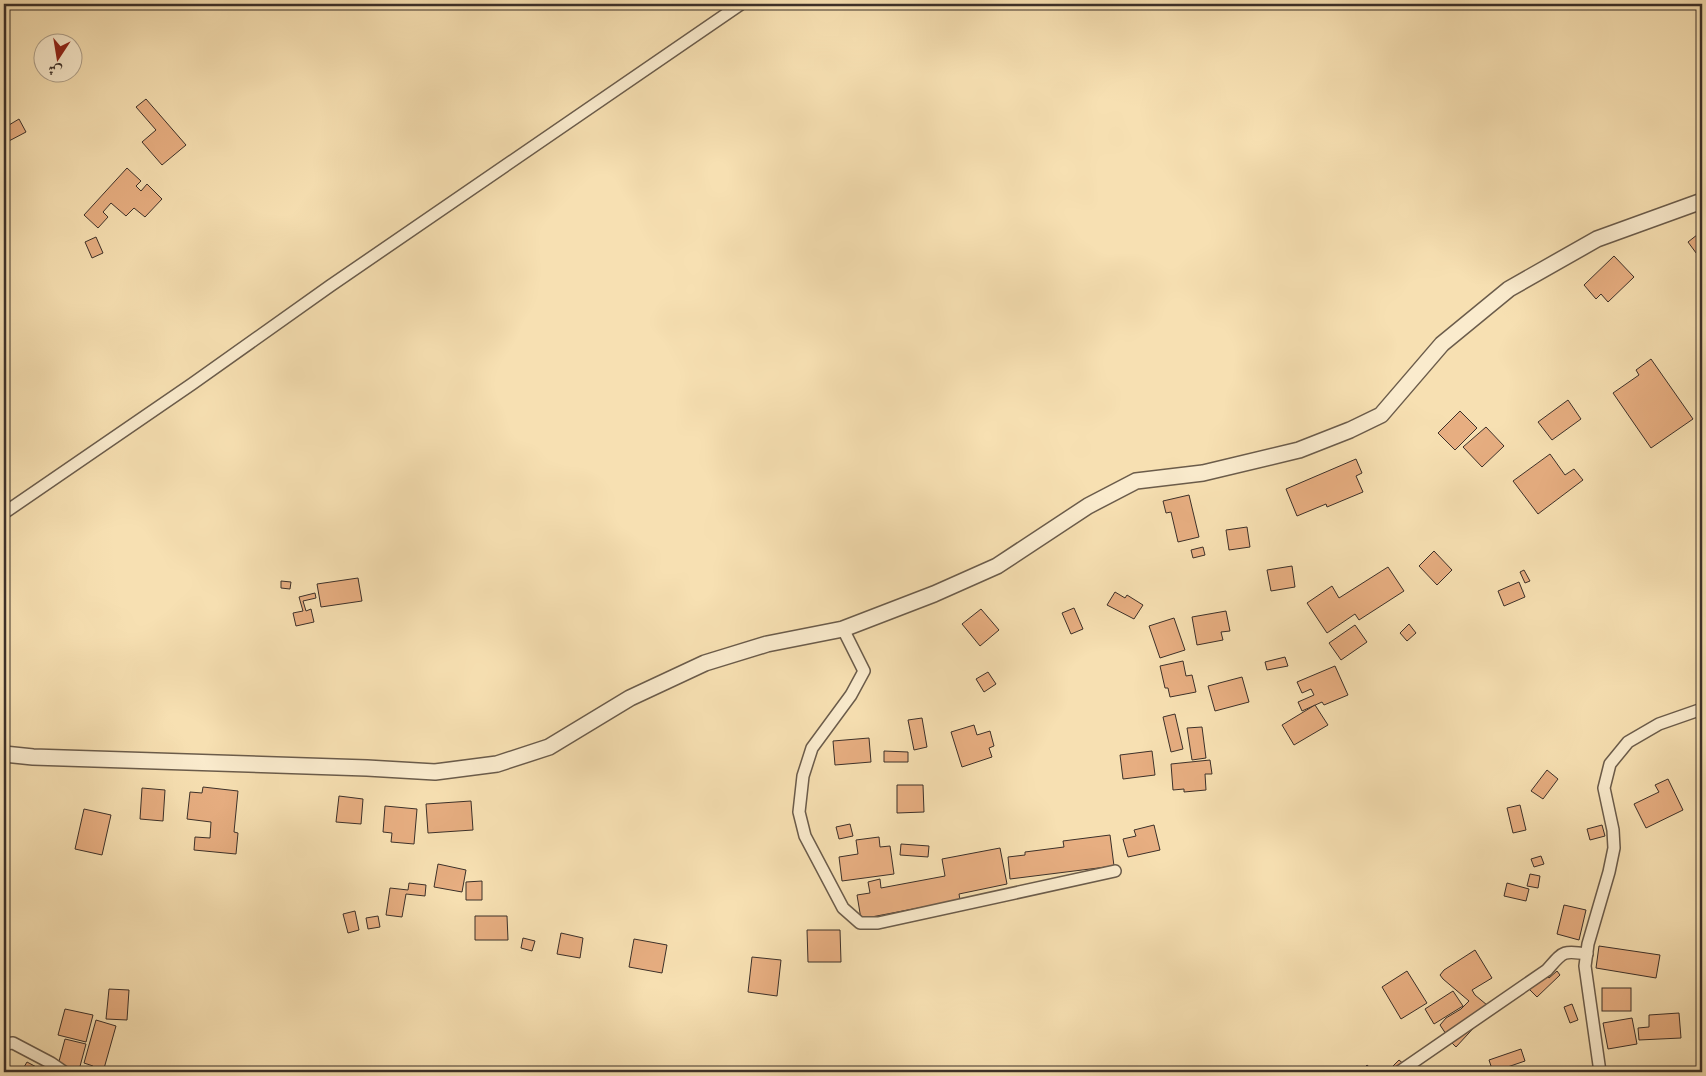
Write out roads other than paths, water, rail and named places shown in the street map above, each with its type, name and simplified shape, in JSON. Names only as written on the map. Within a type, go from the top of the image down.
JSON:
[{"type":"street","points":[[4,513],[192,384],[330,286],[741,4]]},
{"type":"street","points":[[4,754],[33,757],[435,772],[497,764],[549,747],[630,698],[705,663],[767,644],[843,629],[934,594],[997,566],[1088,506],[1136,481],[1203,473],[1299,450],[1350,430],[1382,415],[1442,344],[1509,289],[1597,239],[1702,201]]},
{"type":"street","points":[[843,629],[864,671],[851,696],[812,748],[803,776],[800,812],[805,836],[843,908],[860,922],[878,923],[1115,871]]},
{"type":"street","points":[[1600,1072],[1585,966],[1586,954],[1614,848],[1604,788],[1610,764],[1628,742],[1651,728],[1702,709]]},
{"type":"street","points":[[1399,1072],[1547,970],[1562,954],[1569,951],[1586,954]]},
{"type":"street","points":[[4,1044],[13,1043],[50,1062],[64,1072]]}]
